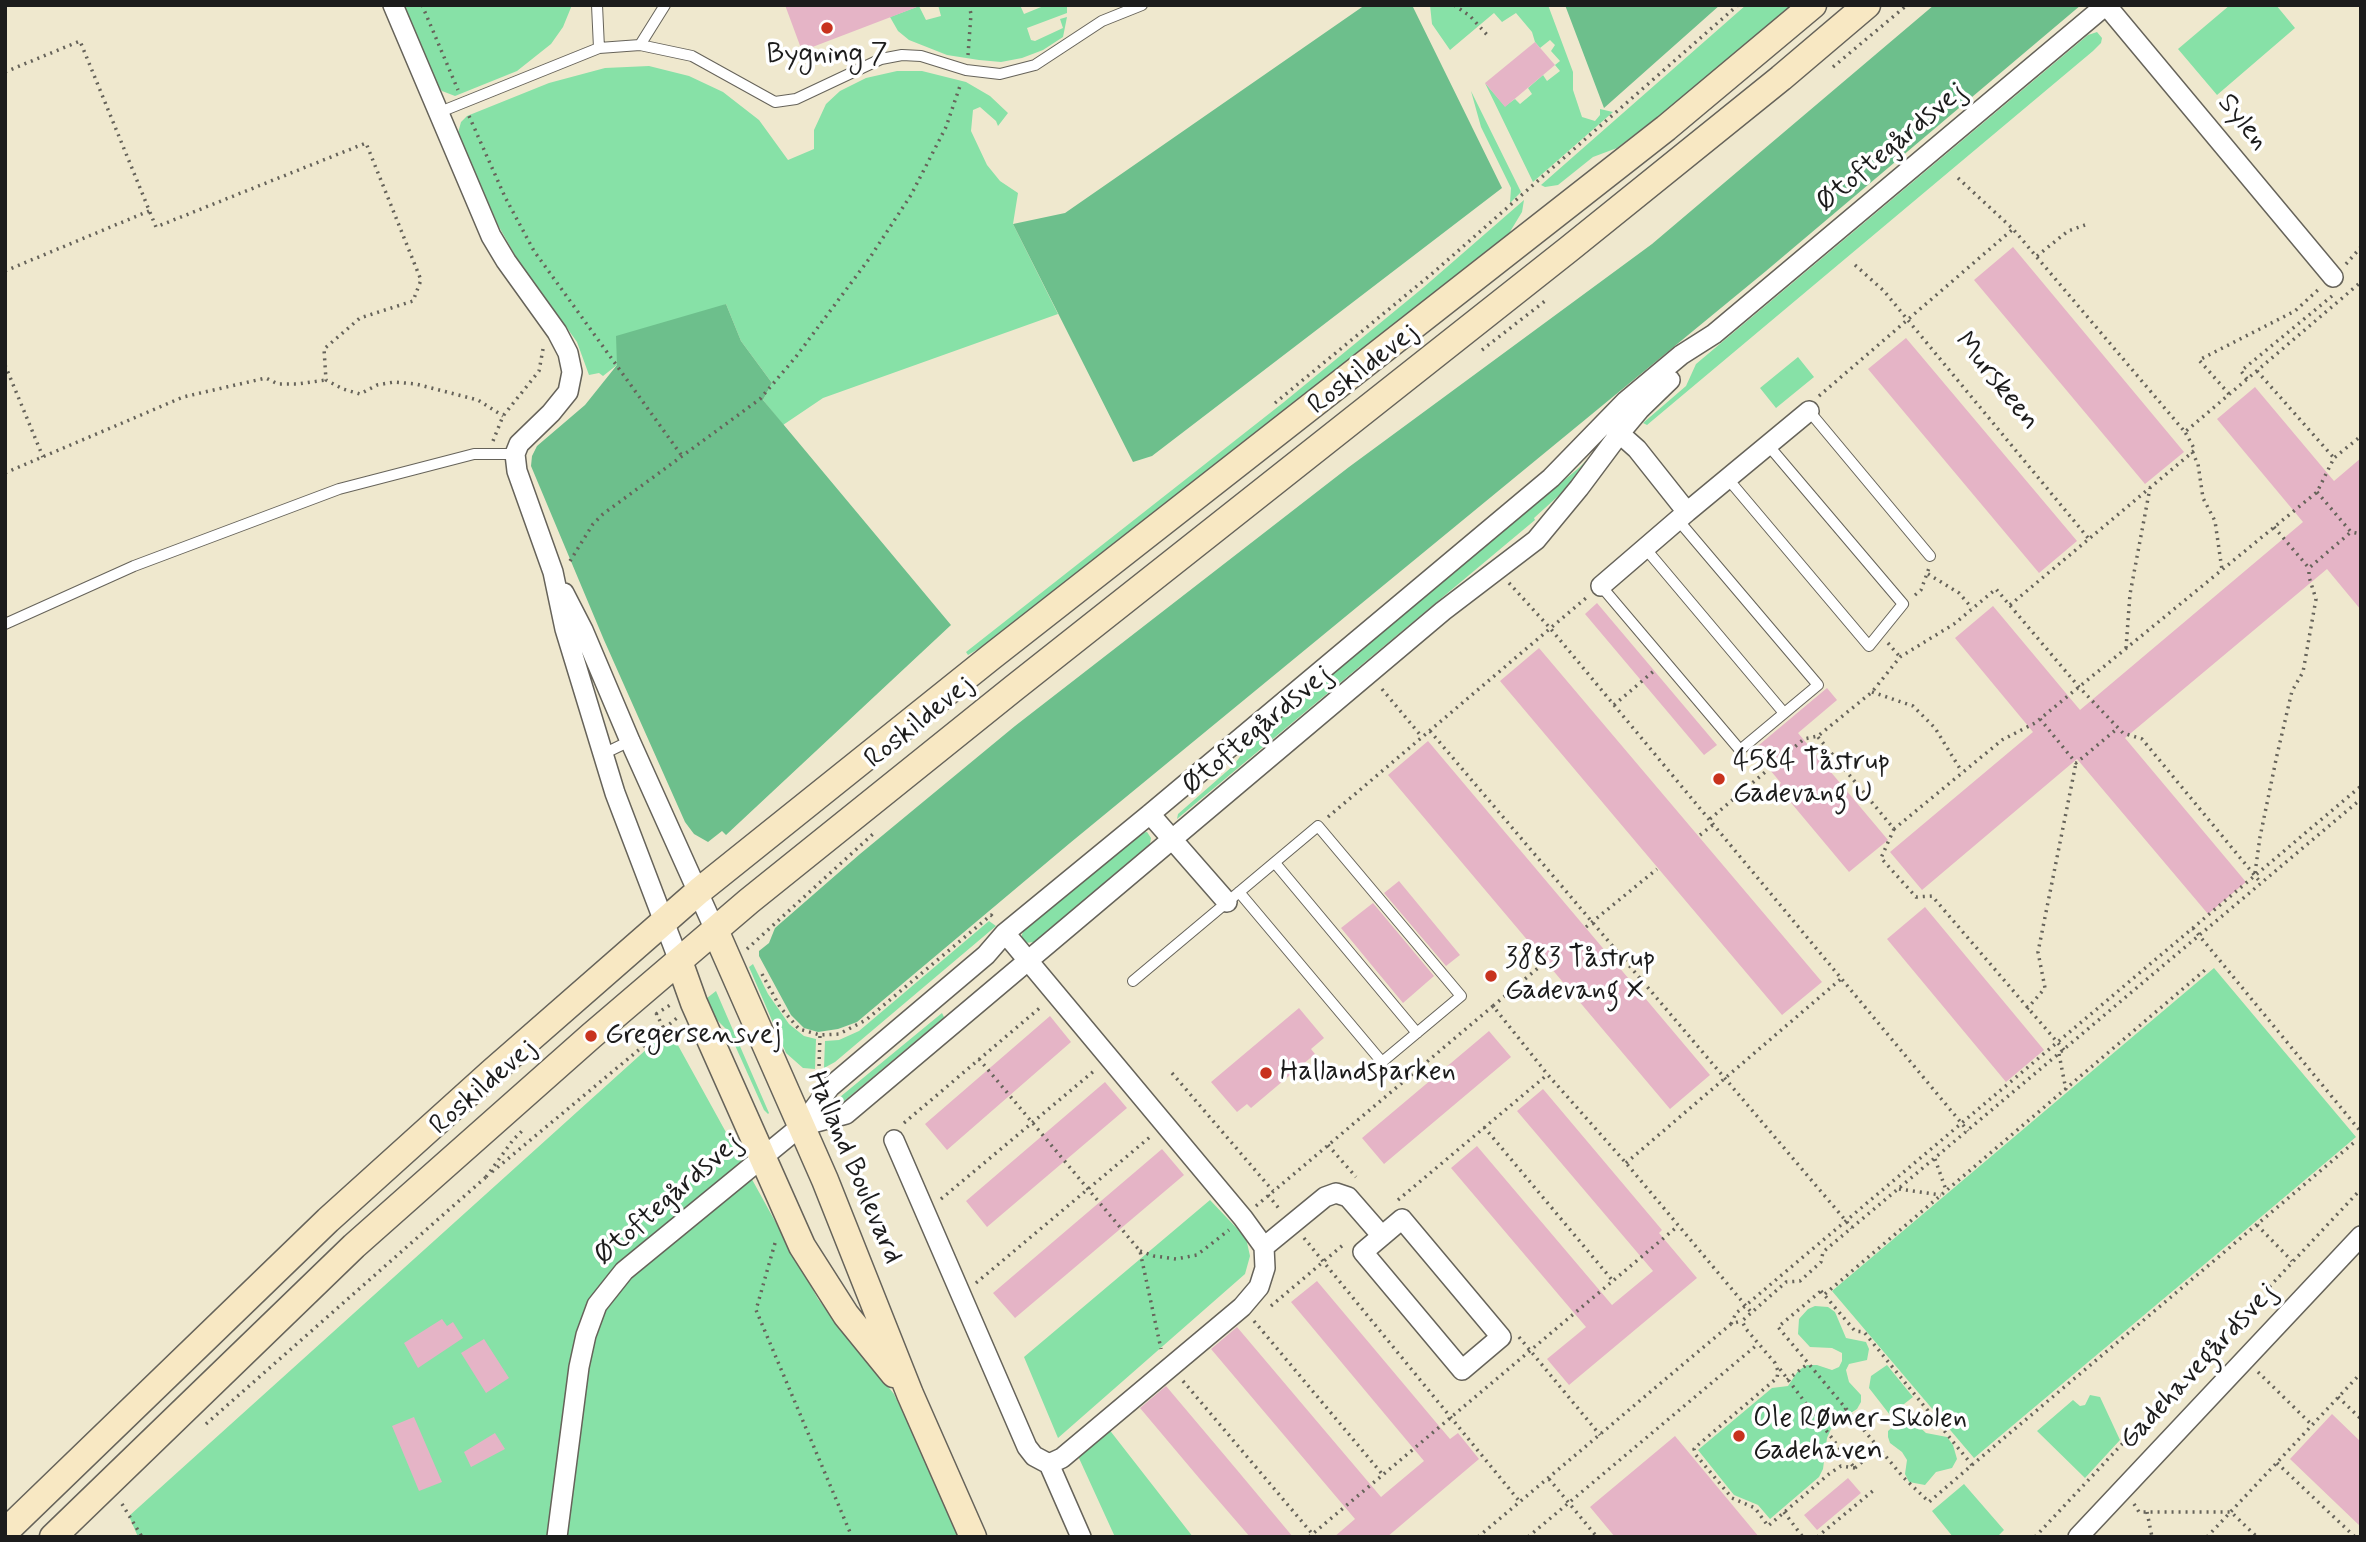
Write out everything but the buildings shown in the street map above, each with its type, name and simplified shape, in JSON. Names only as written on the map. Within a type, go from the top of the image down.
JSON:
[{"type":"main road","name":"Roskildevej","points":[[5,1532],[328,1220],[699,891],[991,657],[1666,128],[1813,5]]},
{"type":"main road","name":"Roskildevej","points":[[53,1537],[354,1246],[715,930],[1014,688],[1771,87],[1867,5]]},
{"type":"main road","name":"Halland Boulevard","points":[[715,930],[742,962],[801,1126],[910,1394],[973,1537]]},
{"type":"main road","name":"Halland Boulevard","points":[[679,961],[692,998],[802,1246],[846,1315],[910,1394]]},
{"type":"street","points":[[393,5],[491,236],[557,332],[568,353],[572,372],[570,383],[562,401],[524,437],[515,454],[517,471],[553,572],[565,629],[615,793],[679,961]]},
{"type":"street","name":"Sylen","points":[[2106,5],[2333,286]]},
{"type":"street","name":"Øtoftegårdsvej","points":[[557,1537],[579,1367],[586,1335],[597,1305],[624,1271],[801,1126],[830,1087],[986,955],[1005,933],[1613,428],[1703,351],[1714,334],[2106,5]]},
{"type":"street","points":[[1601,586],[1810,411]]},
{"type":"street","points":[[1613,428],[1637,449],[1683,516]]},
{"type":"street","name":"Øtoftegårdsvej","points":[[801,1126],[846,1114],[1443,611],[1536,540],[1613,428]]},
{"type":"street","points":[[553,572],[583,630],[715,930]]},
{"type":"street","points":[[1150,814],[1233,897]]},
{"type":"street","points":[[1005,933],[1243,1218],[1264,1247],[1265,1268],[1259,1287],[1242,1307],[1062,1458],[1049,1464]]},
{"type":"street","points":[[894,1140],[1027,1447],[1034,1456],[1049,1464],[1081,1537]]},
{"type":"street","points":[[1264,1247],[1325,1196],[1340,1193],[1348,1197],[1382,1236]]},
{"type":"street","points":[[1402,1219],[1501,1337],[1462,1370],[1363,1252],[1382,1236],[1402,1219]]},
{"type":"street","name":"Gadehavegårdsvej","points":[[2078,1537],[2361,1236]]},
{"type":"lane","points":[[597,5],[599,48]]},
{"type":"lane","points":[[640,45],[664,5]]},
{"type":"lane","points":[[440,112],[599,48],[640,45],[692,55],[775,102],[796,99],[881,60],[902,55],[921,56],[966,70],[1000,74],[1035,65],[1102,21],[1142,5]]},
{"type":"lane","points":[[1810,411],[1930,556]]},
{"type":"lane","points":[[1728,479],[1869,646],[1903,604],[1769,445]]},
{"type":"lane","points":[[5,624],[135,566],[339,489],[474,454],[515,454]]},
{"type":"lane","points":[[1601,586],[1740,750],[1818,685],[1683,516]]},
{"type":"lane","points":[[1645,548],[1784,713]]},
{"type":"lane","points":[[603,754],[630,741]]},
{"type":"lane","points":[[1133,981],[1318,825],[1461,996],[1382,1062],[1233,897]]},
{"type":"lane","points":[[1275,863],[1418,1033]]},
{"type":"path","points":[[422,5],[505,197],[534,251],[682,456]]},
{"type":"path","points":[[553,572],[569,563],[593,524],[603,514],[760,399],[795,358],[869,259],[911,195],[946,127],[966,70],[970,42],[969,5]]},
{"type":"path","points":[[1454,5],[1470,16],[1489,37]]},
{"type":"path","points":[[1831,69],[1907,5]]},
{"type":"path","points":[[5,72],[80,41],[156,227],[366,143],[421,280],[413,301],[360,318],[324,349],[326,380]]},
{"type":"path","points":[[1958,178],[2013,229],[2037,256],[2185,432],[2195,450],[2010,605]]},
{"type":"path","points":[[5,271],[149,211]]},
{"type":"path","points":[[2037,256],[2067,231],[2085,225]]},
{"type":"path","points":[[1810,411],[1822,392],[2013,229]]},
{"type":"path","points":[[2247,379],[2241,371],[2302,320],[2333,286],[2361,247]]},
{"type":"path","name":"Murskeen","points":[[1855,265],[1884,291],[2089,539]]},
{"type":"path","points":[[2185,432],[2360,283],[2354,277]]},
{"type":"path","points":[[2229,394],[2199,360],[2248,337],[2333,286]]},
{"type":"path","points":[[1477,354],[1549,297]]},
{"type":"path","points":[[2295,310],[2302,320]]},
{"type":"path","points":[[5,473],[183,397],[266,378],[278,384],[326,380],[360,394],[386,383],[416,384],[478,400],[503,416],[539,371],[543,358],[541,312]]},
{"type":"path","points":[[5,365],[43,457]]},
{"type":"path","points":[[2256,370],[2334,458]]},
{"type":"path","points":[[2064,1050],[1932,896],[1916,897],[1881,858],[1894,829],[2002,740],[2039,719],[2317,492],[2334,458],[2361,436]]},
{"type":"path","points":[[2192,452],[2198,464],[2203,498],[2216,521],[2222,570]]},
{"type":"path","points":[[2126,648],[2130,594],[2150,488]]},
{"type":"path","points":[[2317,492],[2351,532],[2361,534]]},
{"type":"path","points":[[2255,875],[2277,755],[2292,691],[2303,672],[2316,598],[2309,568],[2274,527]]},
{"type":"path","points":[[2309,568],[2351,532]]},
{"type":"path","points":[[1903,604],[1921,590],[1928,575],[1930,556]]},
{"type":"path","points":[[1498,571],[1550,628],[1968,1131]]},
{"type":"path","points":[[1928,575],[1959,593],[1972,608]]},
{"type":"path","points":[[1318,825],[1601,586]]},
{"type":"path","points":[[1710,819],[1804,739],[1818,736],[1872,692],[1900,657],[1954,624],[1996,589],[2079,687],[2118,728],[2123,733],[2142,739],[2261,883]]},
{"type":"path","points":[[1614,705],[1665,662]]},
{"type":"path","points":[[1369,674],[1422,737]]},
{"type":"path","points":[[1872,692],[1913,706],[1936,728],[1962,772]]},
{"type":"path","points":[[2039,719],[2076,763]]},
{"type":"path","points":[[2027,1009],[2045,988],[2038,952],[2076,763],[2118,728]]},
{"type":"path","points":[[1430,731],[1852,1228]]},
{"type":"path","points":[[1818,736],[1894,829]]},
{"type":"path","points":[[1478,1537],[1731,1324],[1736,1314],[1745,1306],[2361,786]]},
{"type":"path","points":[[1731,1324],[1742,1321],[1786,1282],[1800,1281],[1821,1262],[1823,1252],[2361,799]]},
{"type":"path","points":[[1700,835],[1714,824]]},
{"type":"path","points":[[881,826],[742,962],[799,1028],[820,1035],[839,1034],[866,1020],[991,915],[1005,933]]},
{"type":"path","points":[[1586,927],[1657,869]]},
{"type":"path","points":[[2193,928],[2361,1132]]},
{"type":"path","points":[[1140,1251],[1176,1259],[1197,1255],[1544,963]]},
{"type":"path","points":[[1825,1294],[2205,970]]},
{"type":"path","points":[[1626,1163],[1842,978]]},
{"type":"path","points":[[894,1140],[892,1134],[1055,995]]},
{"type":"path","points":[[664,1029],[656,1013],[692,998]]},
{"type":"path","points":[[205,1425],[486,1177],[664,1029],[692,998]]},
{"type":"path","points":[[1493,1006],[1548,1075],[1751,1312]]},
{"type":"path","points":[[818,1066],[820,1035]]},
{"type":"path","points":[[2059,1054],[2066,1090]]},
{"type":"path","points":[[925,1212],[1108,1058]]},
{"type":"path","points":[[979,1059],[1140,1251],[1163,1357],[1312,1536],[1678,1226]]},
{"type":"path","points":[[1172,1073],[1273,1191]]},
{"type":"path","points":[[961,1296],[1165,1125]]},
{"type":"path","points":[[486,1177],[513,1140],[527,1126]]},
{"type":"path","points":[[1485,1127],[1613,1281]]},
{"type":"path","points":[[1972,1465],[1864,1332],[1855,1331],[1822,1291],[1778,1326],[1903,1477],[1929,1502],[2357,1140]]},
{"type":"path","points":[[1935,1159],[1946,1191]]},
{"type":"path","points":[[1899,1189],[1941,1195]]},
{"type":"path","points":[[2035,1537],[2361,1189]]},
{"type":"path","points":[[1268,1195],[1520,1502]]},
{"type":"path","points":[[2257,1224],[2292,1262]]},
{"type":"path","points":[[776,1237],[756,1310],[852,1537]]},
{"type":"path","points":[[1242,1307],[1383,1475]]},
{"type":"path","points":[[1742,1321],[1854,1468]]},
{"type":"path","points":[[1501,1337],[1519,1337],[1600,1435]]},
{"type":"path","points":[[1528,1537],[1759,1344]]},
{"type":"path","points":[[2245,1359],[2312,1425]]},
{"type":"path","points":[[1775,1363],[1779,1371],[1777,1378],[1694,1449],[1732,1498],[1755,1508],[1769,1525],[1841,1466],[1854,1468],[1880,1447]]},
{"type":"path","points":[[1787,1380],[1809,1363]]},
{"type":"path","points":[[2207,1537],[2361,1373]]},
{"type":"path","points":[[2338,1397],[2361,1419]]},
{"type":"path","points":[[1823,1428],[1847,1408]]},
{"type":"path","points":[[2108,1461],[2139,1512],[2231,1512],[2257,1537]]},
{"type":"path","points":[[2277,1463],[2355,1537]]},
{"type":"path","points":[[1549,1479],[1597,1537]]},
{"type":"path","points":[[1817,1537],[1874,1490]]},
{"type":"path","points":[[131,1496],[122,1504],[142,1537]]},
{"type":"path","points":[[1784,1512],[1802,1537]]},
{"type":"path","points":[[2147,1512],[2152,1537]]},
{"type":"green space","points":[[403,5],[572,5],[563,27],[551,44],[517,71],[455,96],[442,91],[437,85]]},
{"type":"green space","points":[[938,5],[1020,5],[1024,14],[1046,5],[1067,5],[1067,13],[1027,28],[1031,40],[1035,41],[1063,28],[1060,19],[1067,17],[1063,37],[1043,50],[1001,62],[979,60],[947,55],[909,40],[898,31],[890,17],[919,6],[926,20],[941,16]]},
{"type":"green space","points":[[1365,5],[1412,5],[1502,188],[1152,456],[1133,462],[1013,224],[1065,213]]},
{"type":"green space","points":[[1430,5],[1548,5],[1573,72],[1573,90],[1582,117],[1595,121],[1600,115],[1600,109],[1613,112],[1533,182],[1485,83],[1505,106],[1515,99],[1520,104],[1532,94],[1528,88],[1543,75],[1547,81],[1560,71],[1555,65],[1560,61],[1551,51],[1555,45],[1550,40],[1540,48],[1532,32],[1516,13],[1502,22],[1494,13],[1450,50],[1432,24]]},
{"type":"green space","points":[[1565,5],[1720,5],[1604,108]]},
{"type":"green space","points":[[1746,5],[1793,5],[1617,148],[1593,157],[1558,185],[1541,185]]},
{"type":"green space","points":[[1934,5],[2081,5],[1766,271],[1070,843],[857,1022],[818,1032],[804,1028],[791,1015],[759,956],[759,951],[769,943],[775,928],[1015,726],[1349,467],[1652,244]]},
{"type":"green space","points":[[2230,5],[2276,5],[2295,28],[2217,95],[2178,49]]},
{"type":"green space","points":[[2097,32],[2102,38],[2101,43],[2093,51],[1647,425],[1643,423],[1686,386],[1696,364],[2088,35]]},
{"type":"green space","points":[[649,66],[689,76],[723,92],[759,120],[788,160],[814,149],[814,130],[826,104],[840,91],[866,78],[897,71],[922,71],[966,82],[990,96],[1008,113],[998,126],[980,107],[973,110],[971,131],[987,165],[1000,181],[1018,193],[1013,224],[1058,314],[823,398],[783,425],[763,400],[772,383],[741,341],[726,304],[617,365],[603,376],[599,373],[589,375],[577,342],[516,257],[498,225],[458,133],[461,122],[467,116],[549,83],[605,68]]},
{"type":"green space","points":[[1471,91],[1521,192],[1510,203],[1511,188],[1481,127]]},
{"type":"green space","points":[[1524,200],[1522,212],[1508,235],[1007,632],[968,655],[966,652],[1284,402],[1424,287]]},
{"type":"green space","points":[[726,304],[741,341],[772,383],[763,400],[951,625],[726,835],[722,831],[708,842],[694,834],[685,822],[531,466],[537,446],[585,405],[617,365],[616,336]]},
{"type":"green space","points":[[1798,357],[1814,377],[1776,408],[1760,388]]},
{"type":"green space","points":[[1596,450],[1566,489],[1534,518],[1535,520],[1177,819],[1178,814],[1234,765],[1254,737],[1580,467]]},
{"type":"green space","points":[[1147,832],[1151,838],[1150,844],[1034,942],[1025,943],[1021,939],[1023,931],[1140,833]]},
{"type":"green space","points":[[989,921],[996,926],[835,1062],[824,1068],[825,1041],[839,1040],[859,1031]]},
{"type":"green space","points":[[753,964],[768,994],[789,1024],[804,1036],[816,1039],[815,1069],[803,1068],[786,1053],[749,967]]},
{"type":"green space","points":[[2214,968],[2356,1137],[1974,1458],[1832,1291]]},
{"type":"green space","points":[[716,991],[768,1114],[729,1032],[716,1019],[707,998]]},
{"type":"green space","points":[[942,1013],[942,1019],[843,1102],[840,1097]]},
{"type":"green space","points":[[669,1029],[818,1299],[894,1394],[964,1537],[138,1537],[129,1516]]},
{"type":"green space","points":[[1210,1200],[1246,1238],[1250,1256],[1245,1274],[1058,1438],[1024,1357]]},
{"type":"green space","points":[[1815,1306],[1828,1307],[1835,1312],[1846,1338],[1866,1342],[1869,1349],[1867,1360],[1849,1364],[1846,1370],[1849,1382],[1861,1395],[1861,1402],[1857,1409],[1835,1423],[1831,1429],[1819,1477],[1770,1519],[1758,1505],[1734,1495],[1698,1450],[1772,1388],[1788,1386],[1798,1371],[1807,1365],[1832,1370],[1839,1367],[1842,1353],[1832,1348],[1810,1347],[1798,1334],[1799,1319]]},
{"type":"green space","points":[[1887,1365],[1913,1397],[1890,1415],[1869,1388],[1871,1376]]},
{"type":"green space","points":[[2090,1395],[2100,1397],[2120,1440],[2085,1478],[2037,1431],[2073,1400],[2080,1406],[2085,1405]]},
{"type":"green space","points":[[1903,1418],[1912,1420],[1926,1433],[1947,1437],[1953,1445],[1957,1459],[1952,1468],[1936,1472],[1925,1485],[1909,1482],[1905,1474],[1907,1460],[1902,1452],[1890,1443],[1888,1437],[1888,1431]]},
{"type":"green space","points":[[1108,1428],[1193,1537],[1115,1537],[1078,1456]]},
{"type":"green space","points":[[1964,1484],[2004,1530],[1997,1537],[1953,1537],[1932,1511]]},
{"type":"place","name":"Bygning 7","points":[[827,28]]},
{"type":"place","name":"4584 Tåstrup Gadevang U","points":[[1719,779]]},
{"type":"place","name":"3883 Tåstrup Gadevang X","points":[[1491,976]]},
{"type":"place","name":"Gregersensvej","points":[[591,1036]]},
{"type":"place","name":"Hallandsparken","points":[[1266,1073]]},
{"type":"place","name":"Ole Rømer-Skolen Gadehaven","points":[[1739,1436]]}]
